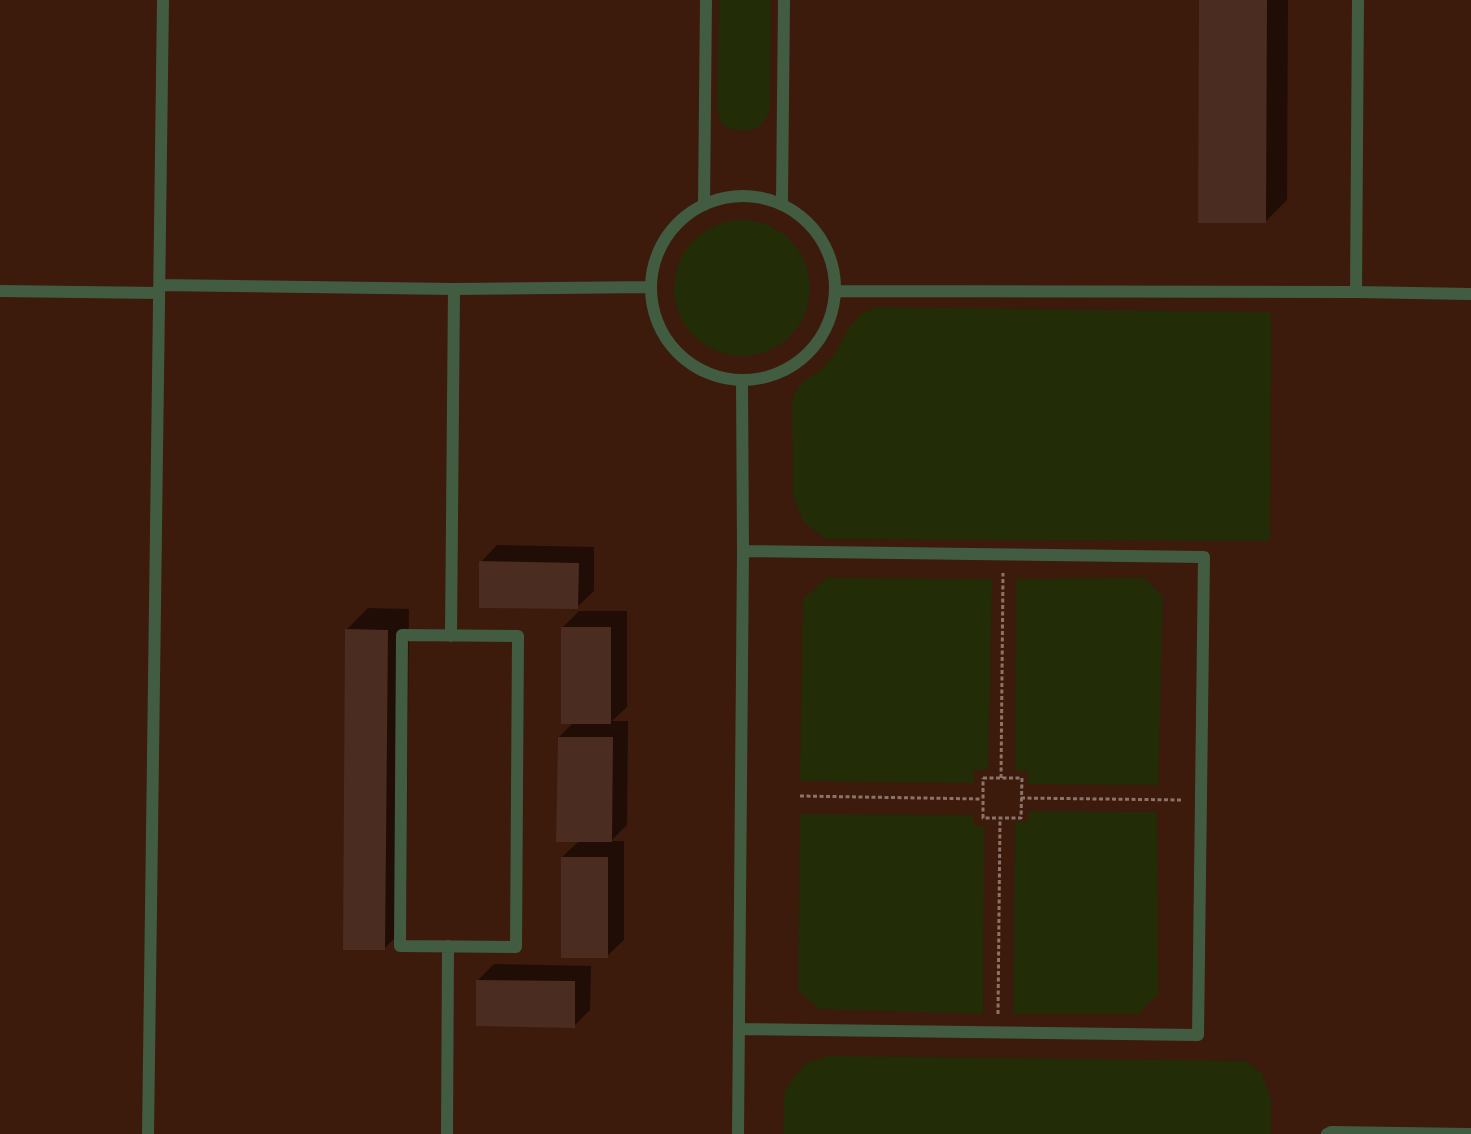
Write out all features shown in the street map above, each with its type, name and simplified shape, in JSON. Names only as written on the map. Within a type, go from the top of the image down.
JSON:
[{"type":"street","points":[[148,1134],[163,0]]},
{"type":"street","points":[[704,206],[706,0]]},
{"type":"street","points":[[782,201],[784,0]]},
{"type":"street","points":[[1356,292],[1358,0]]},
{"type":"street","points":[[751,195],[782,201],[801,216],[820,236],[832,262],[835,291],[830,319],[817,344],[796,364],[770,376],[742,380],[714,376],[688,362],[668,342],[656,316],[651,287],[654,263],[665,240],[680,220],[704,206],[725,197],[751,195]]},
{"type":"street","points":[[0,291],[651,287]]},
{"type":"street","points":[[451,636],[454,289]]},
{"type":"street","points":[[835,291],[1471,294]]},
{"type":"street","points":[[738,1134],[743,551],[742,380]]},
{"type":"street","points":[[739,1029],[1198,1035],[1204,557],[743,551]]},
{"type":"street","points":[[402,635],[451,636],[518,636],[516,947],[400,946],[402,635]]},
{"type":"street","points":[[447,1134],[448,946]]},
{"type":"street","points":[[1327,1134],[1331,1132],[1471,1134]]},
{"type":"path","points":[[1002,778],[1004,554]]},
{"type":"path","points":[[983,778],[1002,778],[1022,778],[1021,818],[983,818],[983,778]]},
{"type":"path","points":[[800,796],[982,799]]},
{"type":"path","points":[[1021,798],[1201,801]]},
{"type":"path","points":[[997,1032],[1000,817]]},
{"type":"shaded area","points":[[0,0],[1471,0],[1471,1134],[0,1134]]},
{"type":"green space","points":[[719,0],[771,0],[770,108],[766,118],[759,127],[746,131],[734,130],[724,126],[719,117],[717,104]]},
{"type":"green space","points":[[742,220],[768,225],[780,231],[790,240],[799,250],[805,262],[810,288],[805,314],[799,326],[790,336],[780,345],[768,351],[742,356],[716,351],[704,345],[694,336],[685,326],[679,314],[674,288],[679,262],[685,250],[694,240],[704,231],[716,225]]},
{"type":"green space","points":[[875,307],[1271,312],[1270,541],[826,539],[804,523],[793,495],[792,401],[799,385],[824,367],[858,316]]},
{"type":"green space","points":[[827,578],[992,579],[988,770],[973,770],[974,783],[800,781],[803,599]]},
{"type":"green space","points":[[1145,578],[1163,597],[1158,785],[1028,784],[1027,771],[1015,771],[1016,579]]},
{"type":"green space","points":[[1028,811],[1157,812],[1158,994],[1138,1014],[1013,1014],[1015,822],[1028,822]]},
{"type":"green space","points":[[800,814],[973,815],[973,825],[984,826],[983,1014],[819,1009],[798,990]]},
{"type":"green space","points":[[828,1056],[1245,1061],[1262,1073],[1271,1100],[1271,1134],[783,1134],[784,1093],[794,1076],[807,1063]]},
{"type":"building","points":[[1199,0],[1267,0],[1266,223],[1198,223]]},
{"type":"building","points":[[479,561],[579,563],[578,609],[479,608]]},
{"type":"building","points":[[561,627],[611,627],[611,724],[561,724]]},
{"type":"building","points":[[345,629],[388,630],[385,950],[343,950]]},
{"type":"building","points":[[558,737],[613,737],[612,842],[556,842]]},
{"type":"building","points":[[561,857],[608,857],[608,958],[561,958]]},
{"type":"building","points":[[476,980],[575,981],[575,1028],[476,1026]]}]
